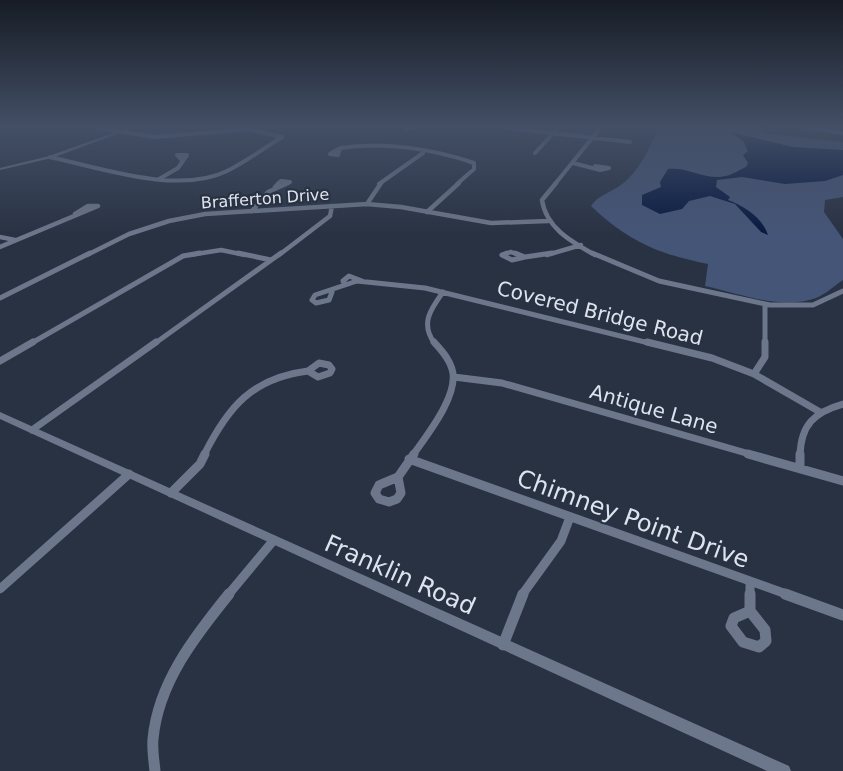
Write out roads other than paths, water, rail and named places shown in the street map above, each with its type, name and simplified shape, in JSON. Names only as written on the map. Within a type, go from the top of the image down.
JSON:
[{"type":"street","points":[[0,168],[23,163]]},
{"type":"street","points":[[80,163],[184,183],[209,178],[243,163]]},
{"type":"street","points":[[159,179],[178,168],[181,163]]},
{"type":"street","points":[[367,204],[379,184],[409,163]]},
{"type":"street","points":[[427,212],[476,166],[471,163]]},
{"type":"street","points":[[595,166],[573,163],[542,200],[542,210],[558,231],[617,266],[652,279],[765,304],[789,307],[814,306],[827,302],[843,291]]},
{"type":"street","points":[[252,211],[259,199],[275,187]]},
{"type":"street","name":"Brafferton Drive","points":[[0,298],[137,230],[191,216],[367,204],[491,224],[548,220]]},
{"type":"street","points":[[32,430],[327,220],[332,206]]},
{"type":"street","points":[[0,247],[75,214]]},
{"type":"street","points":[[0,237],[15,240]]},
{"type":"street","points":[[525,257],[552,255],[581,246]]},
{"type":"street","points":[[0,361],[183,256],[221,250],[271,260]]},
{"type":"street","name":"Covered Bridge Road","points":[[332,292],[345,284],[362,281],[442,292],[712,358],[754,374],[820,412]]},
{"type":"street","points":[[398,477],[451,394],[454,378],[450,364],[429,336],[425,324],[428,310],[442,292]]},
{"type":"street","points":[[754,374],[765,355],[765,304]]},
{"type":"street","points":[[171,493],[200,464],[222,420],[235,404],[267,381],[291,373],[308,371]]},
{"type":"street","name":"Antique Lane","points":[[454,378],[491,380],[510,385],[843,481]]},
{"type":"street","points":[[800,468],[799,446],[806,423],[820,412],[843,404]]},
{"type":"street","name":"Franklin Road","points":[[0,415],[273,541],[784,771]]},
{"type":"street","name":"Chimney Point Drive","points":[[410,459],[843,615]]},
{"type":"street","points":[[0,590],[5,579],[129,474]]},
{"type":"street","points":[[503,645],[522,596],[554,551],[570,517]]},
{"type":"street","points":[[155,771],[152,739],[157,709],[165,688],[188,649],[273,541]]},
{"type":"street","points":[[750,581],[750,611]]}]
